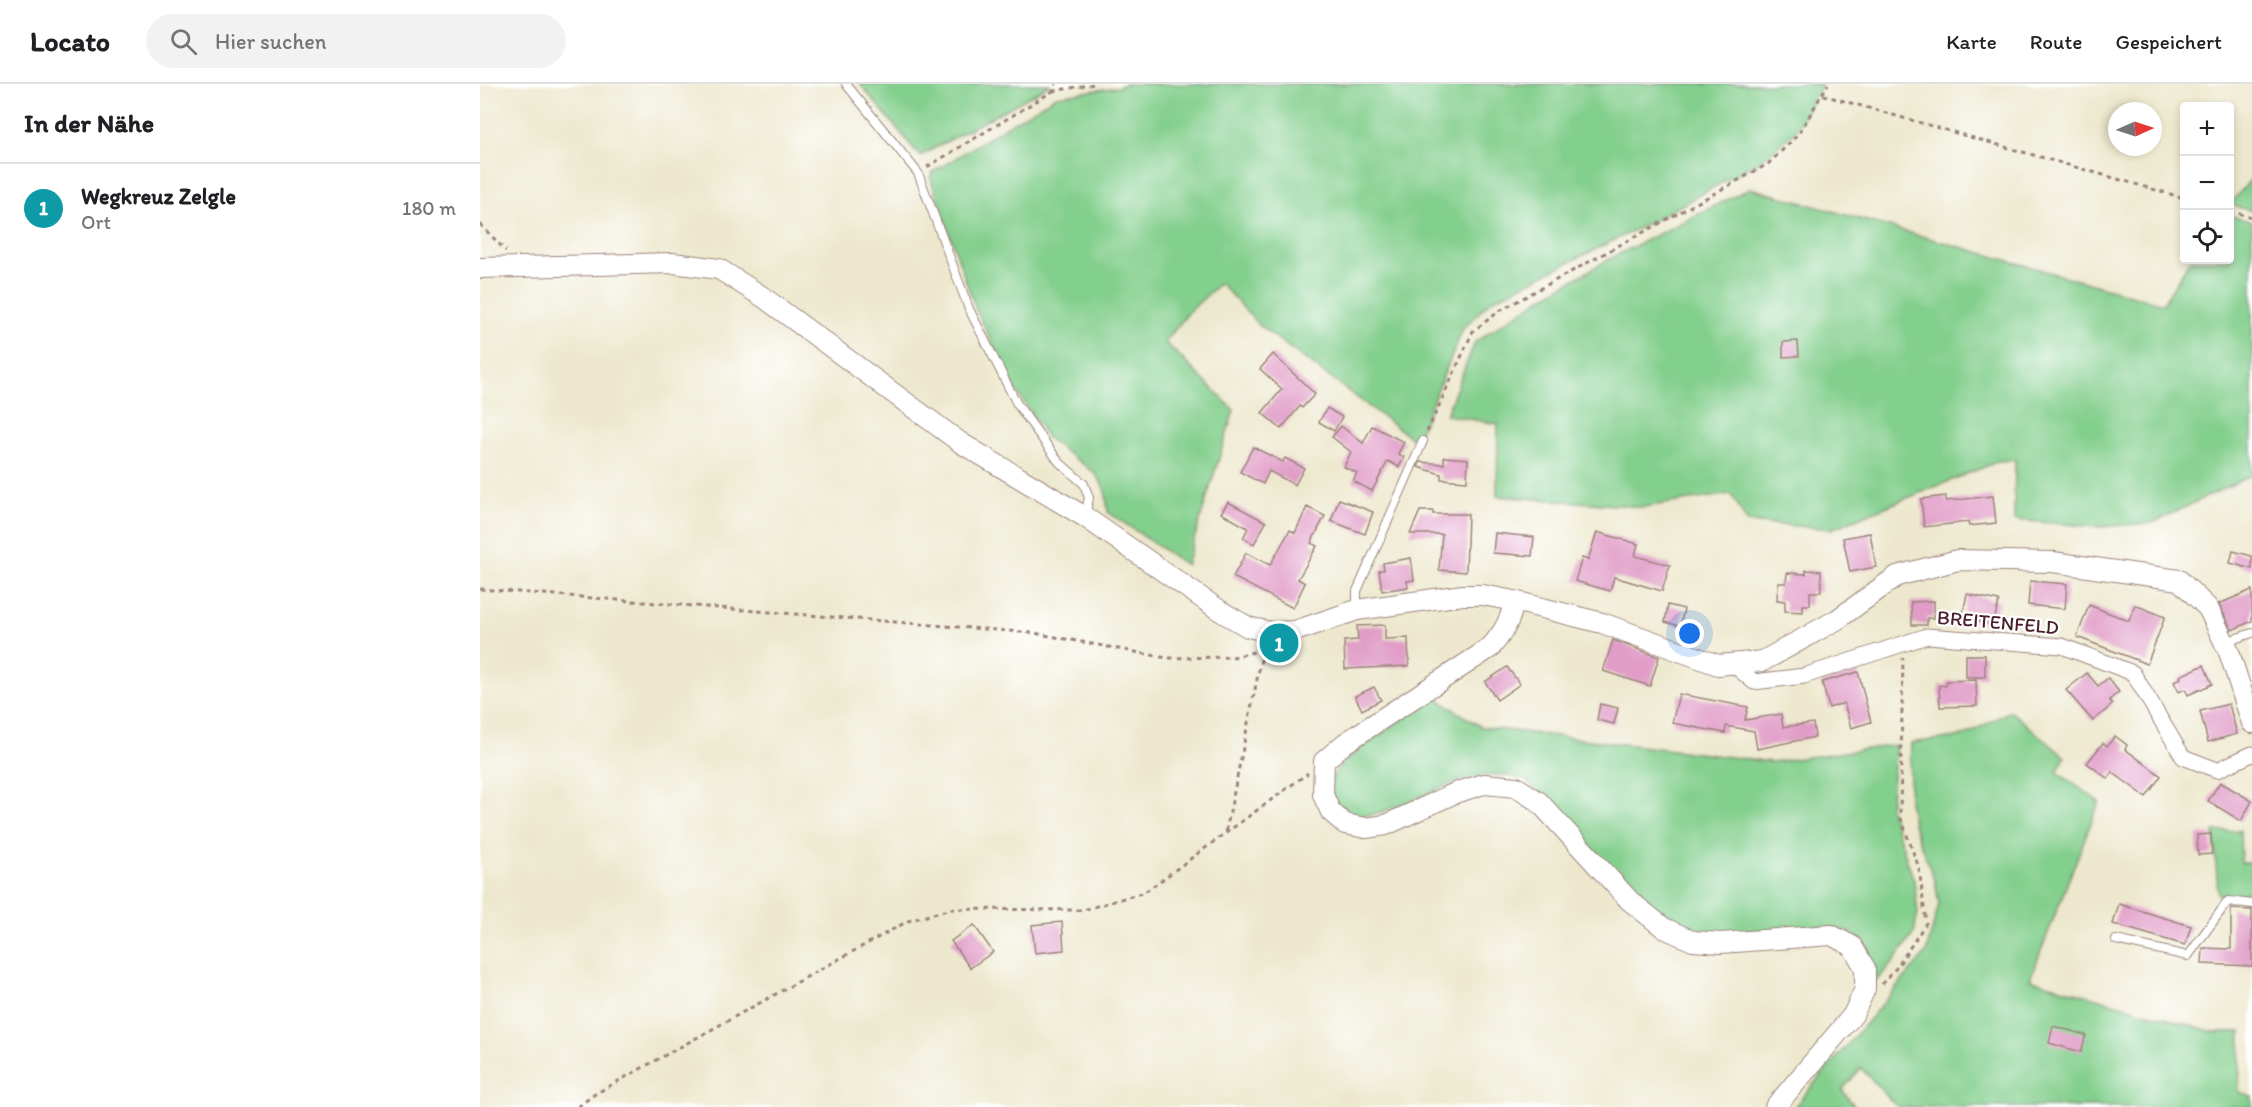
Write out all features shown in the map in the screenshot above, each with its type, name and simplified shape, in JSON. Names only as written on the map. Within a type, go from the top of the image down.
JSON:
[{"type":"street","points":[[480,268],[673,263],[719,269],[763,297],[961,443],[1085,517],[1222,612],[1248,627],[1270,632],[1295,631],[1357,610],[1463,595],[1483,595],[1602,623],[1718,665],[1733,664],[1762,661],[1838,619],[1897,576],[1958,560],[2053,562],[2179,580],[2208,608],[2225,643],[2252,723]]},
{"type":"street","points":[[1514,601],[1512,614],[1504,632],[1490,648],[1345,743],[1324,761],[1323,795],[1331,812],[1346,824],[1365,828],[1386,825],[1455,794],[1484,784],[1516,787],[1539,801],[1630,902],[1664,928],[1693,941],[1721,943],[1831,935],[1852,946],[1865,968],[1865,989],[1853,1015],[1775,1107]]},
{"type":"street","name":"BREITENFELD","points":[[1733,664],[1754,682],[1804,676],[1927,636],[2062,646],[2133,673],[2183,757],[2217,770],[2252,754]]},
{"type":"lane","points":[[846,84],[918,173],[969,309],[1017,404],[1059,462],[1084,484],[1089,498],[1085,517]]},
{"type":"lane","points":[[1357,610],[1357,591],[1423,441]]},
{"type":"lane","points":[[2225,643],[2252,633]]},
{"type":"lane","points":[[2116,940],[2188,956],[2228,901],[2252,904]]},
{"type":"path","points":[[1053,91],[1056,84]]},
{"type":"path","points":[[918,173],[1053,91],[1094,84]]},
{"type":"path","points":[[1423,441],[1473,332],[1501,310],[1768,164],[1798,135],[1828,84]]},
{"type":"path","points":[[1822,94],[2180,197]]},
{"type":"path","points":[[2234,212],[2252,217]]},
{"type":"path","points":[[480,224],[522,267]]},
{"type":"path","points":[[480,589],[1034,633],[1167,658],[1233,657],[1262,650]]},
{"type":"path","points":[[1226,832],[1262,650],[1270,632]]},
{"type":"path","points":[[1875,991],[1897,967],[1926,923],[1920,868],[1900,816],[1903,644]]},
{"type":"path","points":[[578,1107],[595,1094],[908,921],[951,909],[1083,910],[1144,892],[1324,761]]},
{"type":"green space","points":[[860,84],[1050,84],[920,156]]},
{"type":"green space","points":[[1124,84],[1822,84],[1795,132],[1759,162],[1649,223],[1490,301],[1463,329],[1416,441],[1260,326],[1220,283],[1188,313],[1165,342],[1234,410],[1186,565],[1108,512],[1105,489],[1095,473],[1047,438],[1014,387],[976,310],[930,177],[933,172],[1056,96],[1118,87]]},
{"type":"green space","points":[[2252,178],[2252,211],[2234,206],[2234,199]]},
{"type":"green space","points":[[1750,188],[2163,304],[2188,264],[2234,264],[2234,216],[2252,222],[2252,475],[2152,523],[2099,527],[2014,520],[2015,460],[1999,461],[1831,529],[1747,522],[1731,494],[1643,507],[1497,496],[1498,424],[1446,415],[1475,342],[1538,300],[1613,257]]},
{"type":"green space","points":[[1436,698],[1481,727],[1772,762],[1896,745],[1890,809],[1914,881],[1918,913],[1914,933],[1895,960],[1875,982],[1866,944],[1849,932],[1823,926],[1723,933],[1692,930],[1672,923],[1645,906],[1526,780],[1502,775],[1487,775],[1441,788],[1372,815],[1356,816],[1341,809],[1336,804],[1331,789],[1332,778],[1338,769],[1379,735]]},
{"type":"green space","points":[[2010,711],[2065,757],[2057,772],[2099,802],[2030,979],[2214,1032],[2241,1032],[2239,1092],[2252,1096],[2252,1107],[1897,1107],[1861,1068],[1842,1090],[1855,1107],[1794,1107],[1926,953],[1939,904],[1935,881],[1914,828],[1909,801],[1911,743],[1964,736]]},
{"type":"green space","points":[[2240,830],[2241,863],[2252,863],[2252,893],[2218,895],[2214,832]]},
{"type":"building","points":[[1798,341],[1799,356],[1783,357],[1783,342]]},
{"type":"building","points":[[1273,354],[1315,394],[1302,408],[1300,406],[1281,429],[1262,413],[1282,389],[1260,369]]},
{"type":"building","points":[[1327,408],[1342,417],[1334,431],[1319,422]]},
{"type":"building","points":[[1341,426],[1363,443],[1372,426],[1404,442],[1398,454],[1404,457],[1399,467],[1388,461],[1372,491],[1353,481],[1357,473],[1344,467],[1351,452],[1332,437]]},
{"type":"building","points":[[1253,447],[1283,462],[1285,458],[1304,468],[1295,485],[1269,471],[1263,484],[1240,472]]},
{"type":"building","points":[[1444,457],[1468,459],[1467,481],[1441,479],[1441,474],[1418,467],[1420,462],[1444,464]]},
{"type":"building","points":[[1946,496],[1946,501],[1993,496],[1996,523],[1969,526],[1968,522],[1924,527],[1921,499]]},
{"type":"building","points":[[1339,499],[1373,512],[1365,534],[1331,521]]},
{"type":"building","points":[[1228,502],[1266,522],[1254,544],[1243,538],[1248,528],[1221,513]]},
{"type":"building","points":[[1307,507],[1325,516],[1311,543],[1317,546],[1298,579],[1305,583],[1293,608],[1233,577],[1246,553],[1270,565],[1290,530],[1295,533]]},
{"type":"building","points":[[1420,511],[1433,511],[1433,514],[1468,514],[1466,572],[1439,570],[1442,534],[1410,534]]},
{"type":"building","points":[[1597,532],[1638,544],[1635,556],[1670,565],[1662,591],[1614,577],[1610,591],[1575,581],[1582,558],[1588,560]]},
{"type":"building","points":[[1495,533],[1534,537],[1532,556],[1493,553]]},
{"type":"building","points":[[1870,533],[1876,567],[1850,572],[1843,538]]},
{"type":"building","points":[[2233,551],[2252,556],[2252,569],[2230,563]]},
{"type":"building","points":[[1411,558],[1414,580],[1407,581],[1408,587],[1382,591],[1379,570],[1384,570],[1383,563]]},
{"type":"building","points":[[1806,570],[1821,571],[1821,592],[1810,592],[1810,605],[1803,605],[1803,612],[1785,611],[1785,601],[1777,600],[1778,583],[1786,583],[1787,573],[1806,574]]},
{"type":"building","points":[[2030,581],[2067,584],[2065,609],[2028,605]]},
{"type":"building","points":[[2252,590],[2252,621],[2232,630],[2219,604]]},
{"type":"building","points":[[1967,594],[1999,601],[1993,625],[1962,617]]},
{"type":"building","points":[[1934,601],[1934,618],[1927,618],[1927,625],[1912,625],[1911,602]]},
{"type":"building","points":[[1668,605],[1684,609],[1680,626],[1665,622]]},
{"type":"building","points":[[2089,605],[2129,621],[2135,605],[2165,617],[2147,664],[2077,637]]},
{"type":"building","points":[[1385,625],[1385,639],[1408,638],[1409,666],[1345,669],[1344,641],[1358,640],[1357,626]]},
{"type":"building","points":[[1613,640],[1659,657],[1650,686],[1603,671]]},
{"type":"building","points":[[1966,655],[1985,655],[1985,677],[1966,677]]},
{"type":"building","points":[[2204,665],[2212,684],[2188,695],[2185,689],[2179,692],[2174,682],[2181,678],[2180,676]]},
{"type":"building","points":[[1507,667],[1520,684],[1497,700],[1485,682]]},
{"type":"building","points":[[1858,672],[1871,722],[1851,728],[1844,703],[1829,708],[1822,682]]},
{"type":"building","points":[[2087,673],[2098,686],[2108,678],[2119,692],[2109,700],[2113,704],[2093,721],[2066,690]]},
{"type":"building","points":[[1976,680],[1977,706],[1940,707],[1939,685],[1946,686],[1947,681]]},
{"type":"building","points":[[1374,687],[1381,700],[1362,710],[1355,696]]},
{"type":"building","points":[[1679,694],[1748,707],[1745,720],[1781,714],[1783,727],[1813,723],[1815,737],[1757,749],[1754,731],[1726,726],[1725,733],[1672,723]]},
{"type":"building","points":[[1600,704],[1618,708],[1614,724],[1597,720]]},
{"type":"building","points":[[2229,704],[2237,734],[2208,742],[2200,711]]},
{"type":"building","points":[[2115,736],[2127,745],[2125,749],[2161,776],[2146,797],[2112,772],[2108,779],[2087,763],[2103,743],[2107,746]]},
{"type":"building","points":[[2220,782],[2252,801],[2241,821],[2208,801]]},
{"type":"building","points":[[2211,834],[2212,854],[2198,855],[2197,835]]},
{"type":"building","points":[[2119,904],[2191,926],[2185,945],[2113,924]]},
{"type":"building","points":[[2231,909],[2252,910],[2252,966],[2202,964],[2203,948],[2231,949]]},
{"type":"building","points":[[1062,922],[1064,950],[1035,953],[1032,925]]},
{"type":"building","points":[[974,925],[993,952],[970,968],[951,941]]},
{"type":"building","points":[[2053,1026],[2086,1035],[2081,1052],[2049,1043]]},
{"type":"place","name":"Wegkreuz Zelgle","points":[[1279,643]]}]
